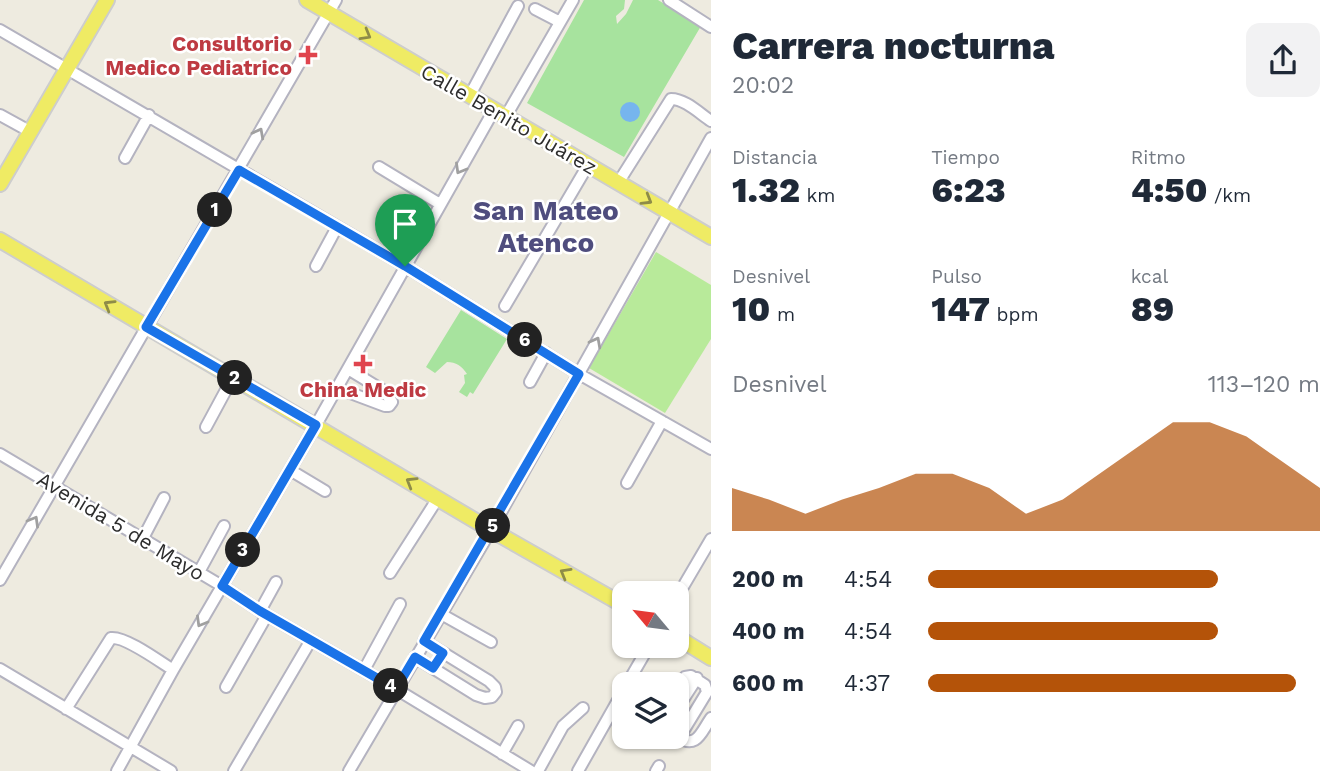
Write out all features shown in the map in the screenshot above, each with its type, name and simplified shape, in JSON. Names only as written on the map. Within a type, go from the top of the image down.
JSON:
[{"type":"main road","points":[[0,184],[107,0]]},
{"type":"main road","name":"Calle Benito Juárez","points":[[307,0],[332,6],[470,95],[711,237]]},
{"type":"main road","points":[[0,240],[612,600]]},
{"type":"main road","points":[[690,645],[711,658]]},
{"type":"street","points":[[117,771],[440,204],[573,0]]},
{"type":"street","points":[[669,0],[711,27]]},
{"type":"street","points":[[0,580],[332,6]]},
{"type":"street","points":[[470,95],[518,6]]},
{"type":"street","points":[[535,9],[560,22]]},
{"type":"street","points":[[0,30],[497,320],[579,374],[711,449]]},
{"type":"street","points":[[618,183],[671,99],[684,103],[711,121]]},
{"type":"street","points":[[0,116],[31,132]]},
{"type":"street","points":[[125,158],[149,116]]},
{"type":"street","points":[[349,771],[491,530],[711,138]]},
{"type":"street","points":[[505,306],[588,165]]},
{"type":"street","points":[[379,167],[440,204]]},
{"type":"street","points":[[316,266],[337,227]]},
{"type":"street","points":[[530,382],[546,353]]},
{"type":"street","points":[[337,388],[385,406],[392,402],[384,391],[348,369]]},
{"type":"street","points":[[206,427],[233,377]]},
{"type":"street","points":[[626,483],[662,421]]},
{"type":"street","name":"Avenida 5 de Mayo","points":[[0,454],[531,771]]},
{"type":"street","points":[[290,470],[325,491]]},
{"type":"street","points":[[142,540],[164,498]]},
{"type":"street","points":[[390,573],[438,498]]},
{"type":"street","points":[[199,572],[225,526]]},
{"type":"street","points":[[686,581],[711,539]]},
{"type":"street","points":[[226,687],[276,582]]},
{"type":"street","points":[[364,670],[400,604]]},
{"type":"street","points":[[440,614],[491,642]]},
{"type":"street","points":[[66,709],[111,638],[117,637],[127,642],[173,670]]},
{"type":"street","points":[[233,771],[311,640]]},
{"type":"street","points":[[415,657],[475,695],[492,697],[496,692],[489,681],[424,641]]},
{"type":"street","points":[[433,668],[443,653]]},
{"type":"street","points":[[0,669],[171,771]]},
{"type":"street","points":[[689,676],[697,678],[705,685],[707,692],[689,720]]},
{"type":"street","points":[[689,690],[697,678]]},
{"type":"street","points":[[538,771],[558,732],[583,708]]},
{"type":"street","points":[[578,771],[612,711]]},
{"type":"street","points":[[689,743],[694,741],[711,718]]},
{"type":"street","points":[[502,754],[518,726]]},
{"type":"green space","points":[[584,0],[625,0],[624,9],[616,16],[617,24],[633,0],[658,0],[701,26],[624,157],[527,103]]},
{"type":"green space","points":[[656,252],[711,285],[711,339],[665,413],[589,368]]},
{"type":"green space","points":[[461,310],[507,339],[473,394],[470,392],[467,397],[459,392],[465,383],[464,375],[467,374],[461,367],[447,362],[435,373],[426,367]]},
{"type":"water","points":[[630,102],[637,105],[640,112],[637,119],[630,122],[623,119],[620,112],[623,105]]},
{"type":"place","name":"Consultorio Medico Pediatrico","points":[[308,55]]},
{"type":"place","name":"China Medic","points":[[363,364]]},
{"type":"district","name":"San Mateo Atenco","points":[[546,226]]},
{"type":"route","points":[[239,170],[405,266],[579,374],[491,530],[424,641],[443,653],[433,668],[415,657],[396,689],[260,611],[222,586],[316,425],[146,327],[239,170]]}]
